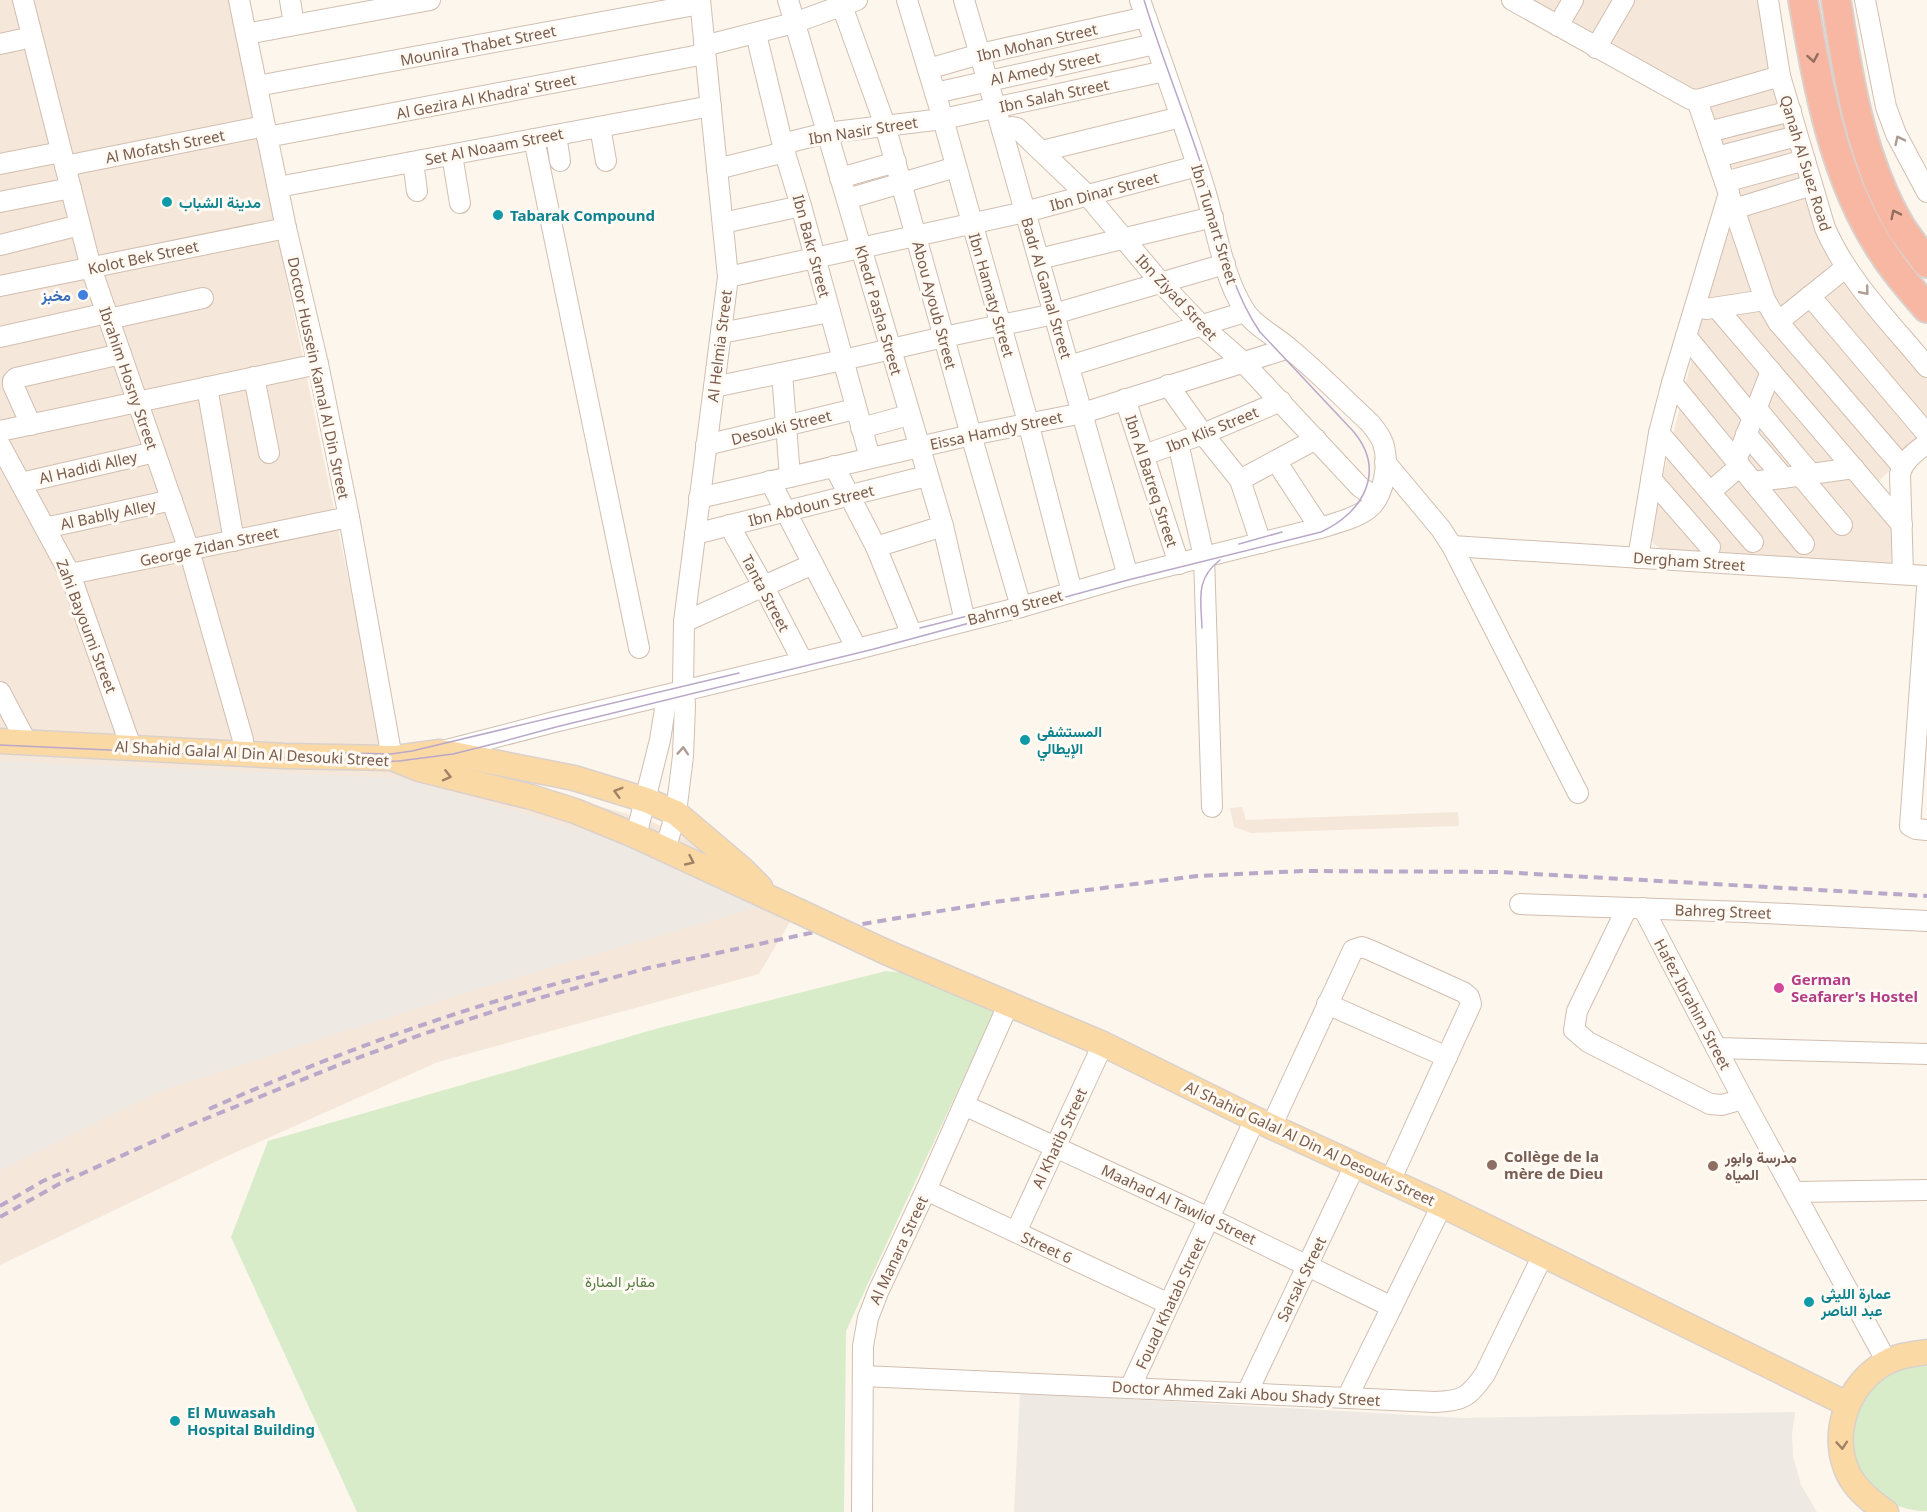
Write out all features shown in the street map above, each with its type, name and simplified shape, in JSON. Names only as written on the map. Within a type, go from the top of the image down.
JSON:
[{"type":"highway","points":[[1803,0],[1825,113],[1854,198],[1881,250],[1904,282],[1927,308]]},
{"type":"highway","points":[[1836,0],[1850,87],[1866,144],[1882,187],[1902,229],[1927,263]]},
{"type":"main road","name":"Al Shahid Galal Al Din Al Desouki Street","points":[[0,741],[392,758],[440,752],[521,766],[646,800],[676,813],[742,869],[767,895]]},
{"type":"main road","name":"Al Shahid Galal Al Din Al Desouki Street","points":[[392,758],[419,769],[531,796],[636,836],[888,953],[1103,1044],[1263,1123],[1442,1205],[1847,1404]]},
{"type":"main road","points":[[1886,1512],[1866,1498],[1850,1476],[1842,1452],[1841,1428],[1847,1404],[1857,1387],[1870,1372],[1906,1354],[1927,1352]]},
{"type":"street","name":"Ibrahim Hosny Street","points":[[23,0],[91,268],[189,550],[243,740],[242,753]]},
{"type":"street","name":"Doctor Hussein Kamal Al Din Street","points":[[239,0],[349,517],[392,758]]},
{"type":"street","points":[[290,0],[294,25]]},
{"type":"street","points":[[246,34],[425,0]]},
{"type":"street","name":"Khedr Pasha Street","points":[[788,0],[943,526],[965,621]]},
{"type":"street","name":"Ibn Hamaty Street","points":[[907,0],[943,118],[1028,422],[1072,592]]},
{"type":"street","points":[[1558,26],[1573,0]]},
{"type":"street","points":[[1596,48],[1624,0]]},
{"type":"street","name":"Qanah Al Suez Road","points":[[1768,0],[1780,76],[1825,228],[1834,249],[1845,268],[1927,367]]},
{"type":"street","points":[[1865,0],[1886,106],[1896,134],[1920,164],[1927,192]]},
{"type":"street","name":"Badr Al Gamal Street","points":[[970,1],[980,54],[1128,576]]},
{"type":"street","name":"Al Helmia Street","points":[[675,693],[728,277],[700,2]]},
{"type":"street","name":"Mounira Thabet Street","points":[[257,86],[700,2]]},
{"type":"street","points":[[1520,2],[1596,48],[1690,99],[1697,100],[1780,76]]},
{"type":"street","name":"Al Gezira Al Khadra' Street","points":[[266,132],[705,50],[850,3]]},
{"type":"street","name":"Abou Ayoub Street","points":[[850,3],[1021,607]]},
{"type":"street","name":"Ibn Mohan Street","points":[[928,69],[1143,9]]},
{"type":"street","name":"Ibn Tumart Street","points":[[1143,9],[1197,166],[1225,264],[1245,312],[1289,348],[1370,423],[1380,437],[1386,462],[1377,498]]},
{"type":"street","name":"Ibn Bakr Street","points":[[756,34],[784,150],[870,458]]},
{"type":"street","points":[[0,44],[32,37]]},
{"type":"street","name":"Al Amedy Street","points":[[935,93],[1155,44]]},
{"type":"street","name":"Ibn Salah Street","points":[[943,118],[1165,71]]},
{"type":"street","points":[[1697,100],[1765,300],[1778,321],[1902,466]]},
{"type":"street","name":"Set Al Noaam Street","points":[[278,187],[711,106]]},
{"type":"street","points":[[1708,132],[1791,111]]},
{"type":"street","points":[[1042,151],[1181,117]]},
{"type":"street","name":"Ibn Nasir Street","points":[[717,169],[777,154],[784,150],[790,142],[826,133],[943,118]]},
{"type":"street","points":[[600,127],[606,161]]},
{"type":"street","name":"Ibn Ziyad Street","points":[[1002,130],[1017,128],[1088,196],[1161,283],[1201,326],[1242,361],[1360,487],[1377,498]]},
{"type":"street","name":"Al Mofatsh Street","points":[[0,164],[63,159],[266,132]]},
{"type":"street","points":[[556,135],[560,161]]},
{"type":"street","points":[[1717,157],[1797,136]]},
{"type":"street","points":[[534,139],[639,648]]},
{"type":"street","points":[[452,154],[460,203]]},
{"type":"street","points":[[1638,558],[1659,433],[1729,195],[1805,160]]},
{"type":"street","points":[[413,162],[417,191]]},
{"type":"street","points":[[840,178],[896,162]]},
{"type":"street","name":"Ibn Dinar Street","points":[[728,277],[1025,212],[1197,166]]},
{"type":"street","points":[[847,200],[956,167]]},
{"type":"street","points":[[1729,195],[1812,185]]},
{"type":"street","points":[[0,202],[70,188]]},
{"type":"street","points":[[723,224],[801,206]]},
{"type":"street","points":[[1038,259],[1213,217]]},
{"type":"street","points":[[0,246],[80,225]]},
{"type":"street","name":"Kolot Bek Street","points":[[0,286],[286,228]]},
{"type":"street","points":[[714,387],[1054,315],[1225,264]]},
{"type":"street","points":[[1778,321],[1845,268]]},
{"type":"street","points":[[1810,296],[1927,434]]},
{"type":"street","points":[[0,337],[203,298]]},
{"type":"street","points":[[1695,310],[1765,300]]},
{"type":"street","points":[[1717,308],[1902,525]]},
{"type":"street","points":[[721,333],[830,312]]},
{"type":"street","points":[[1069,366],[1245,312]]},
{"type":"street","points":[[1686,336],[1798,476],[1842,525]]},
{"type":"street","name":"Eissa Hamdy Street","points":[[699,498],[919,446],[1028,422],[1083,413],[1289,348]]},
{"type":"street","points":[[31,425],[14,385],[13,381],[16,378],[121,354]]},
{"type":"street","points":[[0,431],[318,364]]},
{"type":"street","points":[[1710,492],[1738,464],[1771,371]]},
{"type":"street","points":[[782,373],[790,477]]},
{"type":"street","points":[[254,377],[269,453]]},
{"type":"street","points":[[1672,383],[1804,544]]},
{"type":"street","points":[[1168,385],[1240,480],[1261,543]]},
{"type":"street","points":[[207,387],[234,541]]},
{"type":"street","name":"Ibn Al Batreq Street","points":[[1125,399],[1179,564]]},
{"type":"street","name":"Ibn Klis Street","points":[[1144,455],[1203,434],[1281,401]]},
{"type":"street","name":"Desouki Street","points":[[706,445],[855,409]]},
{"type":"street","points":[[861,428],[909,415]]},
{"type":"street","points":[[1752,420],[1798,476]]},
{"type":"street","points":[[1659,433],[1752,542]]},
{"type":"street","points":[[1240,480],[1316,439]]},
{"type":"street","points":[[1178,443],[1204,557],[1212,807]]},
{"type":"street","points":[[1903,574],[1900,474],[1907,460],[1927,443]]},
{"type":"street","name":"Zahi Bayoumi Street","points":[[0,445],[12,480],[45,528],[70,574],[131,747]]},
{"type":"street","name":"Al Hadidi Alley","points":[[12,480],[155,452]]},
{"type":"street","points":[[1276,461],[1320,528]]},
{"type":"street","points":[[1386,462],[1441,529],[1452,546],[1578,793]]},
{"type":"street","points":[[834,466],[876,547],[912,634]]},
{"type":"street","points":[[1753,482],[1854,468]]},
{"type":"street","name":"Ibn Abdoun Street","points":[[695,534],[927,476]]},
{"type":"street","points":[[1651,480],[1710,547]]},
{"type":"street","points":[[770,481],[857,649]]},
{"type":"street","name":"Bahrng Street","points":[[440,752],[857,649],[1021,607],[1128,576],[1320,528],[1346,520],[1370,507],[1377,498]]},
{"type":"street","name":"Al Bablly Alley","points":[[45,528],[172,500]]},
{"type":"street","name":"George Zidan Street","points":[[70,574],[349,517]]},
{"type":"street","name":"Tanta Street","points":[[729,525],[803,662]]},
{"type":"street","points":[[876,547],[943,526]]},
{"type":"street","name":"Dergham Street","points":[[1452,546],[1927,576]]},
{"type":"street","points":[[684,622],[813,564]]},
{"type":"street","points":[[1927,588],[1922,746],[1910,826],[1927,830]]},
{"type":"street","points":[[0,692],[27,743]]},
{"type":"street","points":[[636,836],[660,740],[675,693]]},
{"type":"street","points":[[665,850],[676,813],[683,756],[685,705],[675,693]]},
{"type":"street","name":"Bahreg Street","points":[[1520,904],[1927,921]]},
{"type":"street","points":[[1635,908],[1577,1011],[1574,1030],[1588,1042],[1710,1104],[1722,1105],[1743,1099]]},
{"type":"street","name":"Hafez Ibrahim Street","points":[[1635,908],[1716,1048],[1887,1362]]},
{"type":"street","name":"Fouad Khatab Street","points":[[1130,1388],[1209,1218],[1327,1004],[1353,950],[1362,947],[1370,950],[1469,996],[1471,1004],[1447,1057]]},
{"type":"street","points":[[1327,1004],[1447,1057],[1390,1182]]},
{"type":"street","name":"Al Manara Street","points":[[862,1512],[864,1339],[873,1305],[1008,1005]]},
{"type":"street","name":"Al Khatib Street","points":[[1016,1232],[1103,1044]]},
{"type":"street","points":[[1716,1048],[1927,1054]]},
{"type":"street","name":"Maahad Al Tawlid Street","points":[[964,1105],[1209,1218],[1392,1307]]},
{"type":"street","name":"Sarsak Street","points":[[1246,1394],[1355,1165]]},
{"type":"street","name":"Street 6","points":[[926,1190],[1169,1304]]},
{"type":"street","points":[[1794,1192],[1927,1190]]},
{"type":"street","points":[[1347,1398],[1442,1205]]},
{"type":"street","name":"Doctor Ahmed Zaki Abou Shady Street","points":[[863,1376],[1246,1394],[1456,1401],[1473,1391],[1485,1374],[1543,1255]]},
{"type":"shaded area","points":[[0,0],[229,0],[380,732],[395,747],[443,763],[649,820],[803,900],[759,974],[438,1062],[221,1159],[0,1265]]},
{"type":"shaded area","points":[[1499,0],[1761,0],[1767,63],[1809,193],[1844,275],[1927,380],[1927,438],[1867,491],[1897,529],[1896,560],[1890,567],[1663,551],[1653,543],[1649,531],[1727,218],[1688,106]]},
{"type":"shaded area","points":[[0,761],[402,778],[629,844],[772,903],[474,990],[163,1090],[0,1171]]},
{"type":"shaded area","points":[[1242,807],[1246,820],[1458,812],[1459,826],[1251,833],[1234,827],[1230,808]]},
{"type":"shaded area","points":[[1020,1393],[1463,1418],[1795,1412],[1792,1434],[1793,1456],[1801,1485],[1817,1512],[1014,1512]]},
{"type":"green space","name":"مقابر المنارة","points":[[886,971],[928,975],[995,1010],[846,1331],[844,1512],[357,1512],[231,1237],[268,1141],[659,1028]]},
{"type":"green space","points":[[1927,1366],[1927,1511],[1901,1507],[1881,1496],[1865,1478],[1855,1458],[1852,1435],[1856,1413],[1868,1392],[1892,1374]]},
{"type":"tram line","points":[[0,745],[372,762],[453,754],[874,649],[1128,580],[1321,532],[1336,524],[1359,502],[1366,489],[1369,476],[1368,461],[1363,446],[1353,431],[1260,332],[1248,313],[1224,251],[1201,164],[1144,0]]},
{"type":"tram line","points":[[1239,544],[1282,532]]},
{"type":"tram line","points":[[1202,628],[1201,591],[1203,582],[1212,567],[1220,560]]},
{"type":"tram line","points":[[920,628],[1007,606]]},
{"type":"tram line","points":[[344,753],[391,754],[412,751],[739,673]]},
{"type":"railway","points":[[0,1217],[59,1184],[190,1125],[341,1064],[507,1007],[648,968],[815,932],[994,902],[1197,876],[1302,871],[1499,872],[1927,896]]},
{"type":"railway","points":[[209,1109],[306,1068],[404,1031],[503,999],[605,971]]},
{"type":"railway","points":[[0,1206],[43,1181],[69,1170]]},
{"type":"place","name":"مدينة الشباب","points":[[167,202]]},
{"type":"place","name":"Tabarak Compound","points":[[498,215]]},
{"type":"place","name":"مخبز","points":[[83,295]]},
{"type":"place","name":"المستشفى الإيطالي","points":[[1025,740]]},
{"type":"place","name":"German Seafarer's Hostel","points":[[1779,988]]},
{"type":"place","name":"Collège de la mère de Dieu","points":[[1492,1165]]},
{"type":"place","name":"مدرسة وابور المياه","points":[[1713,1166]]},
{"type":"place","name":"عمارة الليثى عبد الناصر","points":[[1809,1302]]},
{"type":"place","name":"El Muwasah Hospital Building","points":[[175,1421]]}]
